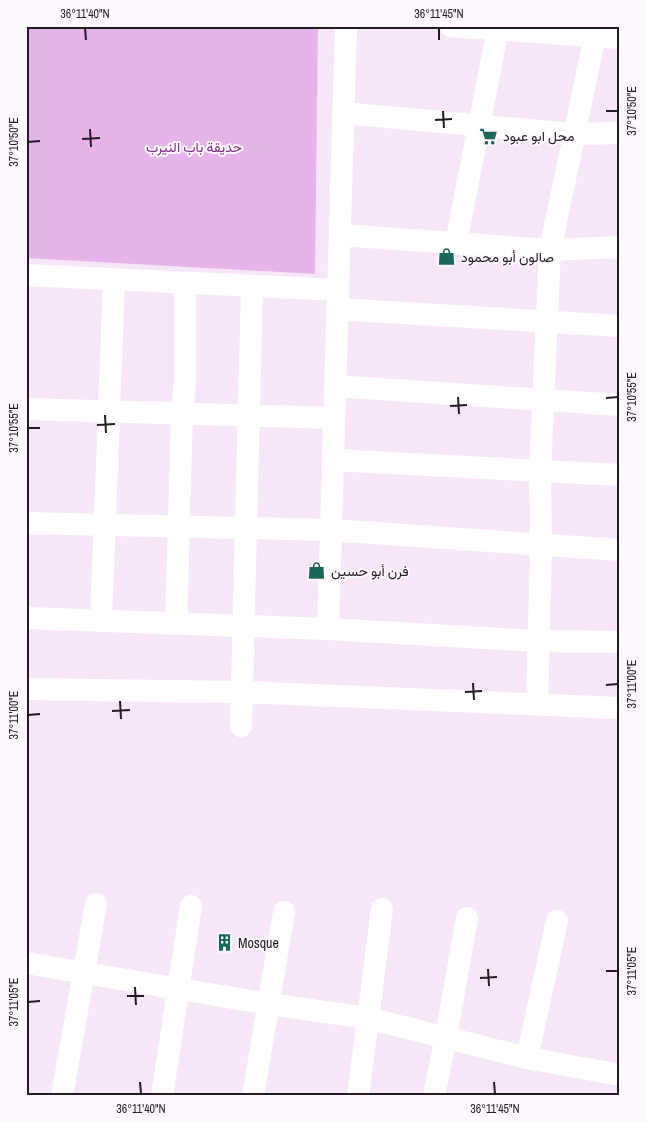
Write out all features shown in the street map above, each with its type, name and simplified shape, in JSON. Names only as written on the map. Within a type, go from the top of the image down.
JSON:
[{"type":"street","points":[[328,629],[346,26]]},
{"type":"street","points":[[451,26],[612,34],[574,134],[550,250],[540,472],[541,546],[537,642],[537,705]]},
{"type":"street","points":[[456,243],[479,125],[510,29]]},
{"type":"street","points":[[343,113],[574,134],[620,133]]},
{"type":"street","points":[[340,235],[550,250],[620,247]]},
{"type":"street","points":[[26,276],[252,286],[338,300],[547,322],[620,326]]},
{"type":"street","points":[[101,621],[114,280]]},
{"type":"street","points":[[176,624],[182,414],[185,381],[185,283]]},
{"type":"street","points":[[241,726],[252,286]]},
{"type":"street","points":[[335,386],[620,405]]},
{"type":"street","points":[[26,409],[334,418]]},
{"type":"street","points":[[333,460],[620,475]]},
{"type":"street","points":[[26,522],[331,530],[620,550]]},
{"type":"street","points":[[26,618],[328,629],[537,642],[620,642]]},
{"type":"street","points":[[26,689],[242,692],[620,708]]},
{"type":"street","points":[[62,1096],[96,904]]},
{"type":"street","points":[[162,1096],[191,906]]},
{"type":"street","points":[[358,1096],[382,909]]},
{"type":"street","points":[[252,1096],[284,912]]},
{"type":"street","points":[[434,1096],[467,918]]},
{"type":"street","points":[[527,1058],[557,921]]},
{"type":"street","points":[[26,963],[269,1004],[367,1018],[527,1058],[620,1075]]},
{"type":"green space","name":"حديقة باب النيرب","points":[[26,26],[318,26],[315,274],[26,258]]},
{"type":"place","name":"محل ابو عبود","points":[[489,136]]},
{"type":"place","name":"صالون أبو محمود","points":[[447,257]]},
{"type":"place","name":"فرن أبو حسين","points":[[317,571]]},
{"type":"place","name":"Mosque","points":[[224,943]]}]
